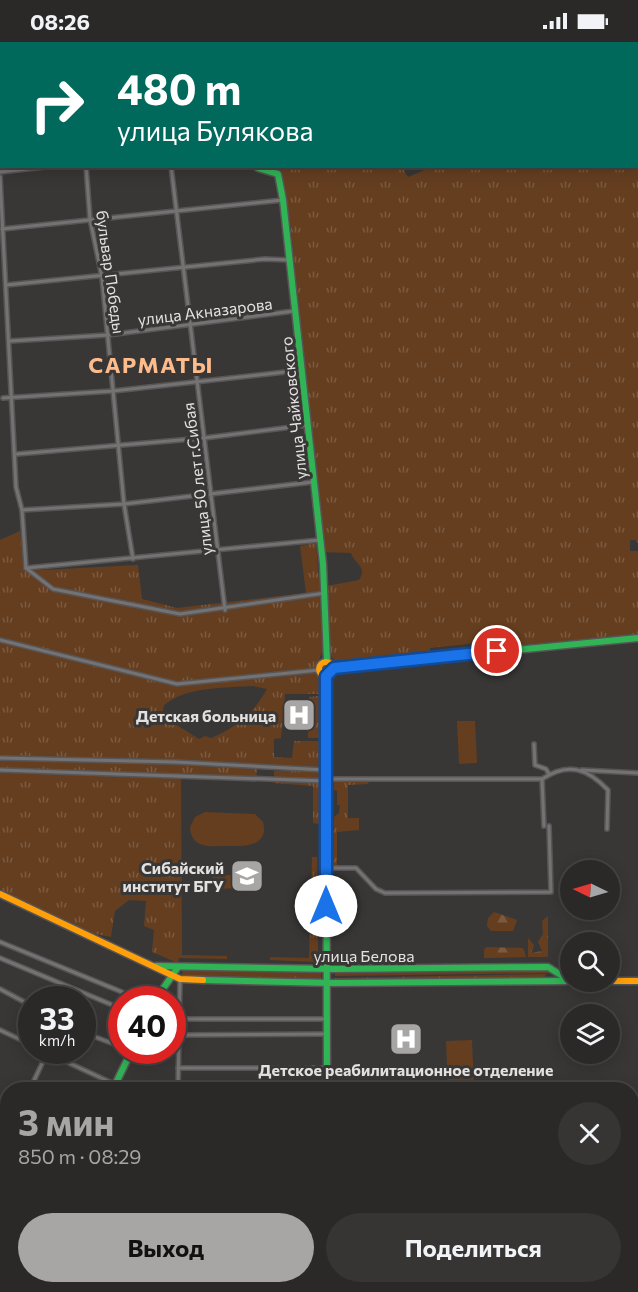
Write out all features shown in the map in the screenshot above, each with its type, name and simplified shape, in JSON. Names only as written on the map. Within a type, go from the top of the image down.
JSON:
[{"type":"main road","name":"улица Чайковского","points":[[258,168],[278,174],[283,200],[315,482],[325,593],[327,662]]},
{"type":"main road","points":[[327,1082],[326,676],[334,668],[638,638]]},
{"type":"main road","points":[[326,676],[319,670],[321,664],[327,662],[334,668]]},
{"type":"main road","name":"улица Белова","points":[[0,894],[180,979],[326,983],[560,978]]},
{"type":"main road","name":"улица Белова","points":[[153,966],[326,969],[536,966],[550,967],[560,978]]},
{"type":"main road","points":[[163,985],[179,967]]},
{"type":"main road","points":[[163,985],[171,980],[180,979],[179,967]]},
{"type":"main road","points":[[620,981],[638,982]]},
{"type":"main road","points":[[116,1082],[125,1064]]},
{"type":"street","points":[[0,172],[35,168]]},
{"type":"street","name":"бульвар Победы","points":[[86,168],[90,219],[102,278],[124,504],[132,559]]},
{"type":"street","name":"улица 50 лет г.Сибая","points":[[171,168],[225,610]]},
{"type":"street","points":[[0,177],[1,252],[10,341],[17,454],[16,487],[22,510],[26,568],[53,589],[180,614],[225,610],[325,593]]},
{"type":"street","points":[[2,229],[283,200]]},
{"type":"street","points":[[5,285],[102,278],[265,259],[290,260]]},
{"type":"street","name":"улица Акназарова","points":[[10,341],[108,335],[296,311]]},
{"type":"street","points":[[3,398],[113,391],[303,370]]},
{"type":"street","points":[[17,454],[204,438],[309,425]]},
{"type":"street","points":[[22,510],[124,504],[315,482]]},
{"type":"street","points":[[26,568],[320,540]]},
{"type":"street","points":[[0,640],[177,684],[319,670]]},
{"type":"street","points":[[534,744],[535,765],[546,769],[549,774]]},
{"type":"street","points":[[0,758],[175,762],[326,770]]},
{"type":"street","points":[[0,770],[326,780],[543,779],[564,768],[638,773]]},
{"type":"street","points":[[578,770],[591,775],[608,790],[608,829]]},
{"type":"street","points":[[543,779],[544,826]]},
{"type":"street","points":[[326,868],[356,868],[376,890],[385,893],[550,892],[549,826]]},
{"type":"street","points":[[0,942],[108,986]]},
{"type":"street","points":[[0,958],[108,1003]]},
{"type":"street","points":[[180,979],[180,986]]},
{"type":"street","points":[[0,989],[18,999]]},
{"type":"street","points":[[186,1019],[327,1019]]},
{"type":"street","points":[[0,1030],[18,1039]]},
{"type":"street","points":[[186,1035],[327,1034]]},
{"type":"street","points":[[33,1082],[42,1064]]},
{"type":"street","points":[[69,1064],[104,1082]]},
{"type":"street","points":[[178,1064],[178,1082]]},
{"type":"street","points":[[178,1068],[327,1068]]},
{"type":"green space","points":[[281,168],[403,168],[408,177],[430,168],[638,168],[638,543],[630,540],[630,551],[638,551],[638,634],[510,646],[505,640],[430,648],[430,655],[384,660],[383,657],[370,659],[369,662],[337,665],[330,653],[327,586],[359,580],[362,572],[351,553],[323,552],[291,230]]},
{"type":"green space","points":[[20,531],[24,571],[138,565],[142,599],[177,608],[306,593],[300,546],[316,543],[324,647],[316,668],[324,687],[320,694],[285,694],[281,738],[274,739],[274,757],[292,758],[294,741],[319,741],[323,746],[324,769],[257,768],[256,782],[181,777],[182,955],[227,956],[227,959],[179,958],[178,963],[152,952],[154,930],[144,926],[146,901],[129,900],[115,911],[111,937],[85,932],[0,889],[0,540]],"holes":[[[253,686],[267,689],[244,719],[211,738],[205,736],[199,739],[162,716],[164,705],[195,691]]]},
{"type":"green space","points":[[319,696],[320,702],[323,703],[323,732],[320,732],[320,738],[308,738],[309,697]]},
{"type":"green space","points":[[457,721],[475,721],[477,763],[459,764]]},
{"type":"green space","points":[[274,771],[323,771],[320,824],[313,823],[313,786],[274,783]]},
{"type":"green space","points":[[334,780],[369,781],[368,784],[348,785],[348,818],[359,818],[359,830],[337,832],[337,866],[333,866],[334,817],[339,813],[340,805],[337,805]]},
{"type":"green space","points":[[205,812],[255,814],[263,822],[262,837],[245,846],[200,844],[193,838],[190,827],[195,817]]},
{"type":"green space","points":[[312,857],[317,857],[318,911],[315,911],[315,915],[318,916],[318,962],[270,960],[270,957],[309,958]]},
{"type":"green space","points":[[212,875],[239,875],[240,888],[213,889]]},
{"type":"green space","points":[[494,912],[517,920],[513,931],[491,931],[487,926],[488,918]]},
{"type":"green space","points":[[548,916],[548,957],[528,957],[528,938],[534,945],[531,953],[542,951],[538,942],[543,934],[542,921]]},
{"type":"green space","points":[[487,947],[523,948],[526,957],[484,958],[484,949]]},
{"type":"green space","points":[[183,967],[321,971],[321,980],[182,977]]},
{"type":"green space","points":[[550,968],[554,973],[335,976],[335,971]]},
{"type":"green space","points":[[546,974],[543,979],[335,982],[335,978]]},
{"type":"green space","points":[[472,1040],[474,1082],[448,1082],[446,1041]]},
{"type":"traffic: fast","points":[[258,168],[278,174],[283,200],[323,564],[327,661]]},
{"type":"traffic: fast","points":[[334,668],[638,638]]},
{"type":"traffic: fast","points":[[326,676],[327,1082]]},
{"type":"traffic: fast","points":[[156,966],[334,969],[548,967],[560,974]]},
{"type":"traffic: fast","points":[[165,986],[178,967]]},
{"type":"traffic: fast","points":[[203,980],[334,983],[560,981]]},
{"type":"traffic: fast","points":[[116,1082],[125,1064]]},
{"type":"traffic: slow","points":[[323,662],[329,662],[333,669],[329,676],[323,676],[319,672],[319,666],[323,662]]},
{"type":"traffic: slow","points":[[0,894],[180,979],[203,980]]},
{"type":"traffic: slow","points":[[620,981],[638,981]]},
{"type":"place","name":"Детская больница","points":[[299,715]]},
{"type":"place","name":"Сибайский институт БГУ","points":[[247,876]]},
{"type":"place","name":"Детское реабилитационное отделение","points":[[406,1039]]},
{"type":"district","name":"САРМАТЫ","points":[[151,364]]},
{"type":"route","points":[[326,906],[326,676],[330,675],[334,668],[497,651]]}]
